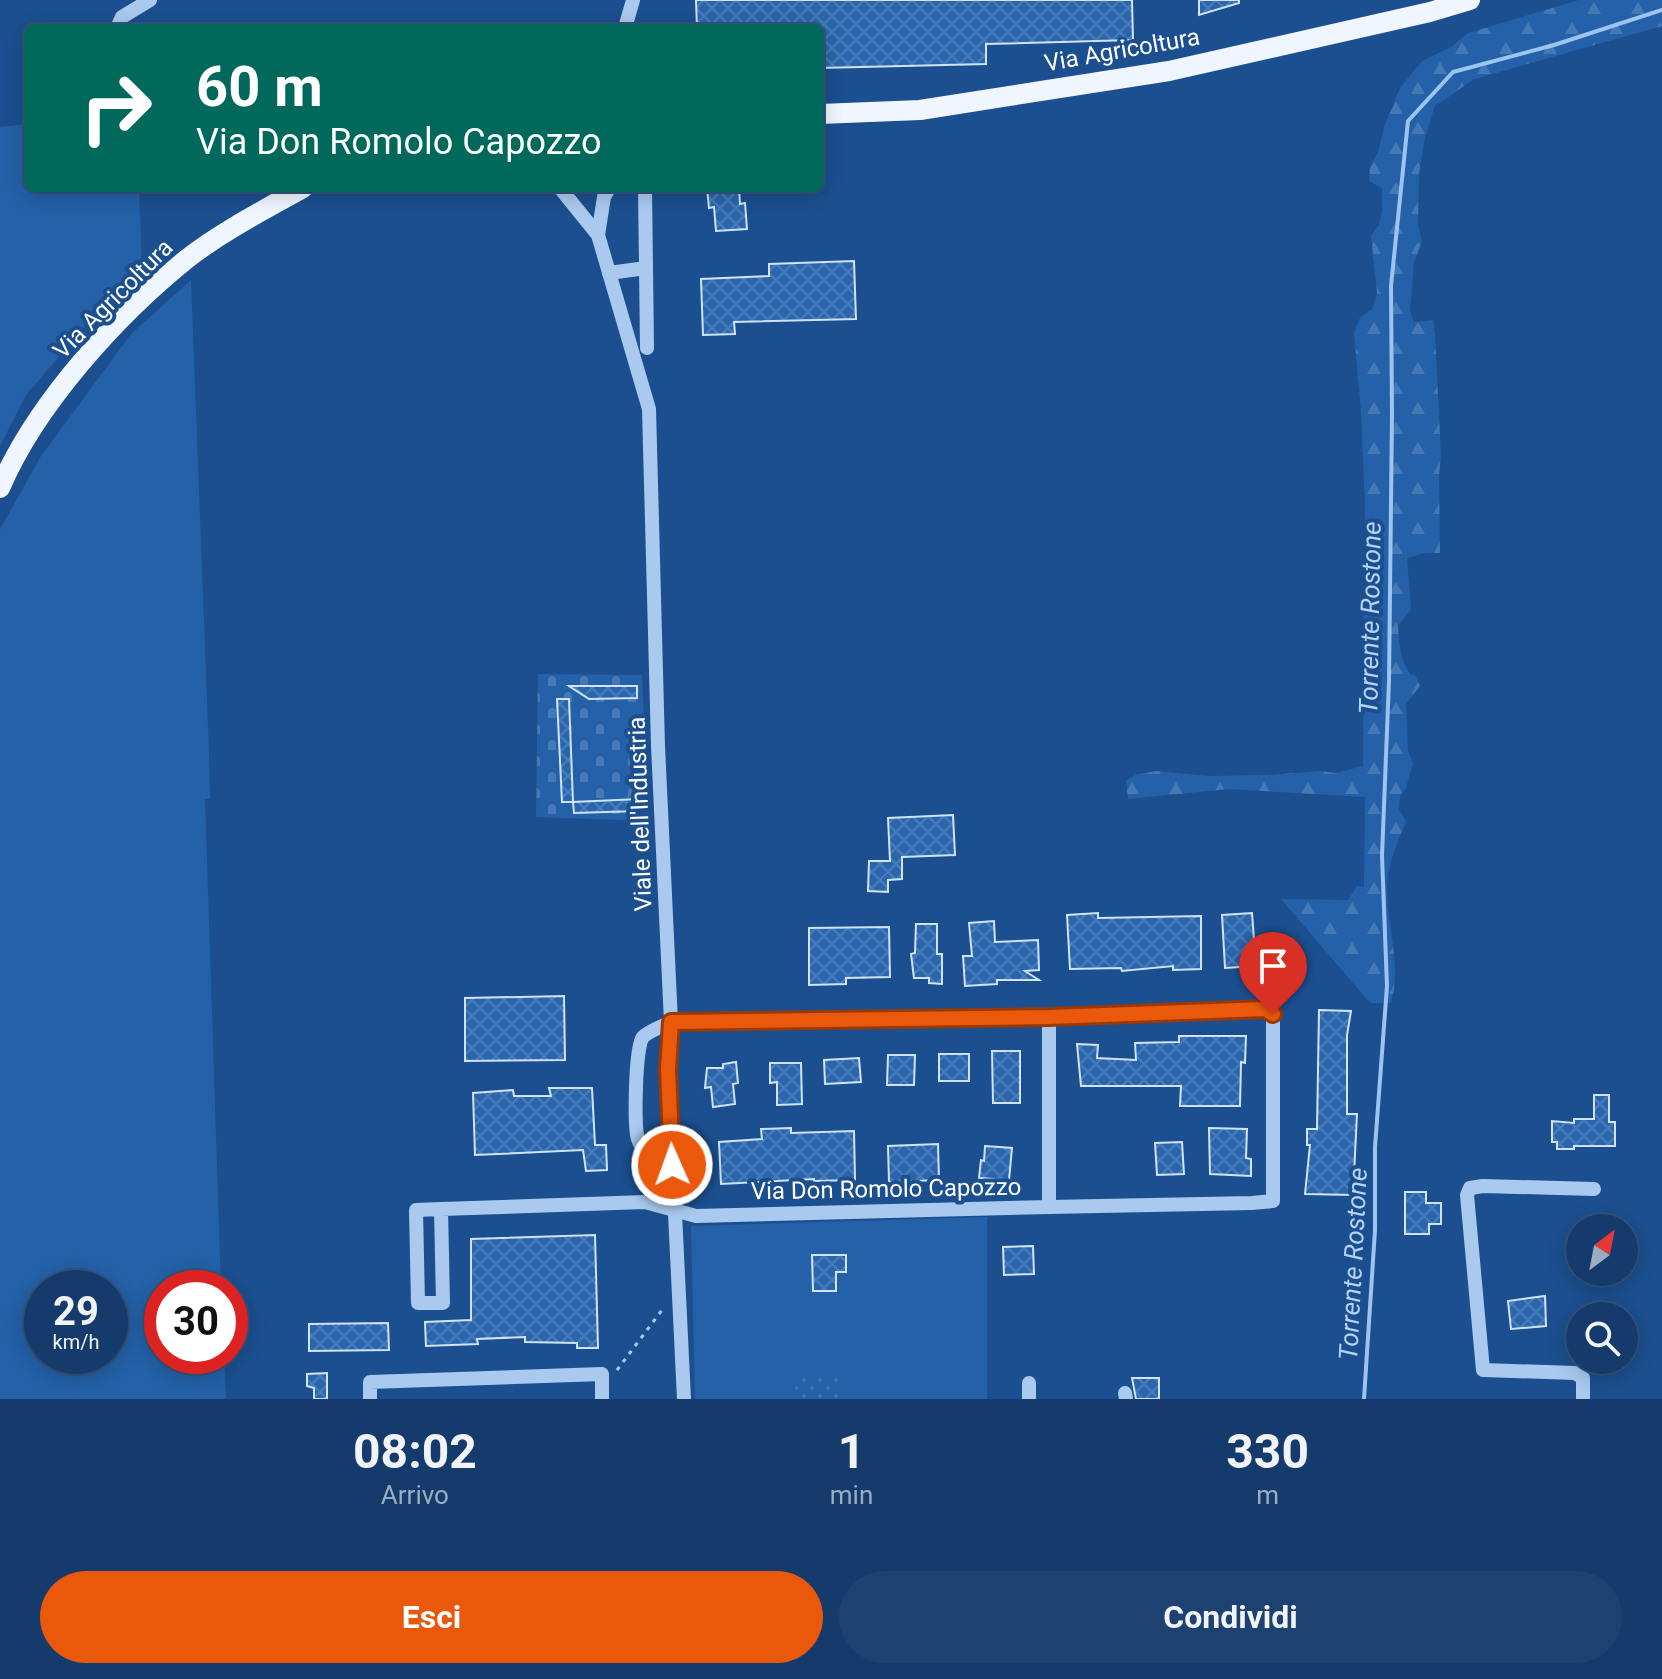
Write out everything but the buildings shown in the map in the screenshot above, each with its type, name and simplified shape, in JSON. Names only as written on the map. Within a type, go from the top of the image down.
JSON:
[{"type":"main road","name":"Via Agricoltura","points":[[824,114],[920,110],[1169,71],[1430,12],[1470,0]]},
{"type":"main road","name":"Via Agricoltura","points":[[0,488],[7,471],[52,398],[151,291],[190,257],[296,192]]},
{"type":"street","points":[[119,24],[122,17],[150,0]]},
{"type":"street","points":[[627,22],[633,0]]},
{"type":"street","name":"Viale dell'Industria","points":[[563,192],[598,235],[649,409],[658,746],[671,1022],[668,1069],[684,1399]]},
{"type":"street","name":"Viale dell'Industria","points":[[598,235],[607,192]]},
{"type":"street","points":[[645,192],[647,348]]},
{"type":"street","points":[[609,273],[646,268]]},
{"type":"street","name":"Via Don Romolo Capozzo","points":[[441,1209],[443,1303],[418,1303],[416,1210],[441,1209],[645,1202],[696,1216],[1049,1207],[1273,1201],[1273,1014],[1266,1009],[1049,1017],[1049,1207]]},
{"type":"street","points":[[672,1165],[648,1154],[638,1140],[636,1071],[638,1047],[644,1036],[671,1022],[1049,1017]]},
{"type":"street","points":[[1583,1399],[1583,1378],[1575,1373],[1483,1370],[1467,1195],[1470,1188],[1483,1186],[1594,1189]]},
{"type":"street","points":[[370,1399],[370,1382],[553,1374],[602,1374],[602,1399]]},
{"type":"street","points":[[1029,1383],[1029,1399]]},
{"type":"path","points":[[602,1374],[615,1371],[666,1305],[666,1298],[680,1298]]},
{"type":"green space","points":[[1579,0],[1662,0],[1662,26],[1475,79],[1435,105],[1424,142],[1419,174],[1418,225],[1422,242],[1414,262],[1410,311],[1414,322],[1433,320],[1435,333],[1441,456],[1440,553],[1407,558],[1411,610],[1398,625],[1399,638],[1404,662],[1420,686],[1406,704],[1408,751],[1413,763],[1406,788],[1400,796],[1399,809],[1406,822],[1387,880],[1395,961],[1394,989],[1391,1003],[1370,1003],[1281,899],[1348,900],[1357,886],[1364,887],[1365,797],[1229,789],[1128,799],[1126,781],[1137,774],[1157,771],[1209,776],[1269,775],[1320,771],[1336,773],[1363,766],[1365,505],[1354,332],[1360,318],[1372,309],[1377,293],[1371,236],[1379,225],[1382,188],[1369,181],[1370,167],[1400,88],[1422,61],[1451,47],[1468,33]]},
{"type":"green space","points":[[24,124],[24,192],[139,192],[142,268],[121,285],[26,395],[0,446],[0,127]]},
{"type":"green space","points":[[191,280],[209,752],[210,799],[205,799],[220,1270],[144,1270],[144,1374],[225,1374],[226,1399],[0,1399],[0,529],[41,456],[131,334]]},
{"type":"green space","points":[[538,674],[642,675],[649,821],[536,817]]},
{"type":"green space","points":[[987,1217],[987,1399],[695,1399],[691,1226]]},
{"type":"green space","points":[[840,1376],[840,1399],[796,1399],[795,1377]]},
{"type":"waterway","name":"Torrente Rostone","points":[[1364,1399],[1375,1230],[1375,1147],[1387,986],[1382,856],[1389,681],[1391,286],[1408,121],[1453,72],[1554,45],[1662,10]]},
{"type":"route","points":[[672,1165],[668,1069],[671,1022],[1049,1017],[1266,1009],[1273,1014]]}]
